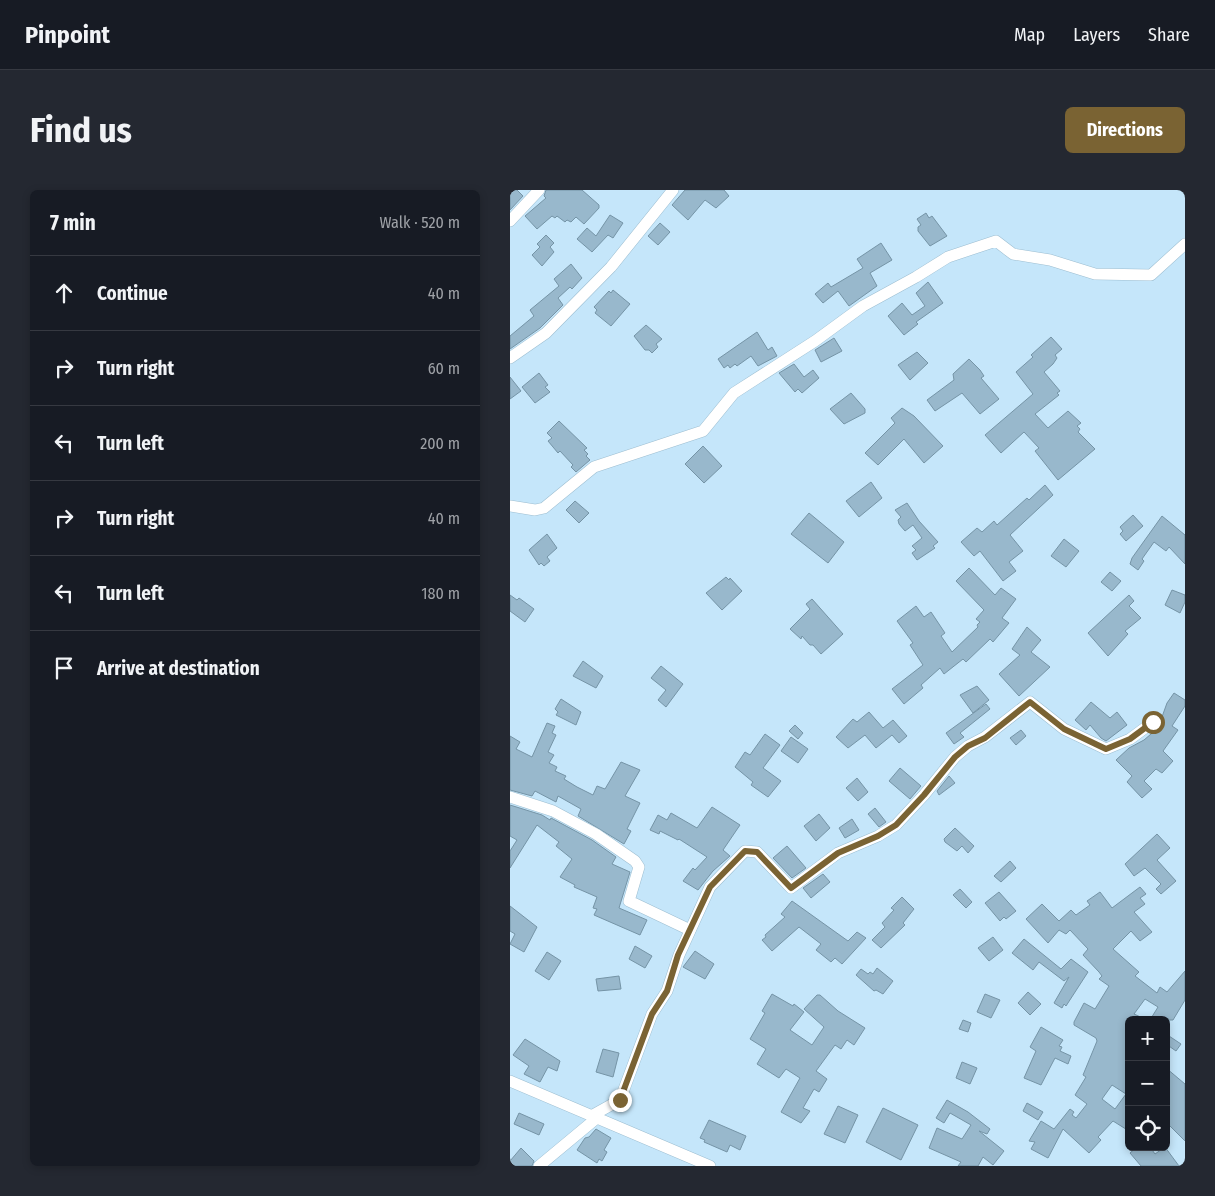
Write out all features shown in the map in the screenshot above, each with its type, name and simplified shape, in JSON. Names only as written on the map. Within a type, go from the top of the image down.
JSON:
[{"type":"street","points":[[510,221],[539,190]]},
{"type":"street","points":[[510,358],[546,334],[565,311],[611,267],[673,190]]},
{"type":"street","points":[[510,506],[535,510],[544,508],[594,467],[703,431],[734,393],[815,341],[862,306],[916,277],[948,257],[996,241],[1014,254],[1050,260],[1095,274],[1151,275],[1185,244]]},
{"type":"street","points":[[539,1166],[595,1116],[620,1100],[652,1014],[667,991],[678,955],[710,887],[745,851],[757,852],[791,888],[838,853],[878,836],[896,825],[955,757],[968,746],[985,738],[1030,702],[1064,729],[1106,749],[1130,739],[1153,722]]},
{"type":"street","points":[[510,797],[553,811],[615,847],[639,867],[629,901],[690,930]]},
{"type":"street","points":[[510,1081],[710,1166]]},
{"type":"building","points":[[510,190],[517,190],[523,196],[510,210]]},
{"type":"building","points":[[546,190],[582,190],[599,205],[599,208],[584,224],[576,217],[571,222],[567,220],[565,222],[557,216],[555,218],[552,216],[537,229],[525,216],[546,198],[544,196]]},
{"type":"building","points":[[685,190],[724,190],[729,196],[716,208],[705,200],[688,220],[672,205]]},
{"type":"building","points":[[926,213],[929,218],[932,216],[947,236],[930,246],[918,231],[918,227],[921,225],[917,219]]},
{"type":"building","points":[[610,215],[623,223],[613,238],[608,235],[592,252],[577,239],[587,228],[596,236]]},
{"type":"building","points":[[660,223],[670,232],[658,245],[648,236]]},
{"type":"building","points":[[546,235],[554,243],[550,247],[554,252],[542,266],[532,255],[540,247],[537,244]]},
{"type":"building","points":[[881,243],[892,260],[870,273],[877,286],[849,306],[838,291],[823,303],[815,294],[828,283],[831,287],[863,268],[857,259]]},
{"type":"building","points":[[571,264],[582,278],[572,289],[570,287],[558,298],[563,305],[540,328],[510,349],[510,336],[534,316],[530,310],[559,286],[554,279]]},
{"type":"building","points":[[928,282],[943,303],[916,322],[918,324],[904,335],[888,316],[902,303],[912,315],[925,306],[916,293]]},
{"type":"building","points":[[613,290],[630,304],[611,326],[595,313],[597,310],[594,307],[609,291],[611,293]]},
{"type":"building","points":[[646,325],[662,339],[656,344],[658,347],[652,353],[649,350],[645,350],[634,336]]},
{"type":"building","points":[[757,332],[768,350],[772,347],[777,356],[758,366],[751,356],[737,366],[735,364],[730,368],[728,365],[724,368],[718,359]]},
{"type":"building","points":[[1051,337],[1062,349],[1055,355],[1057,358],[1053,364],[1044,372],[1060,391],[1057,393],[1059,395],[1035,414],[1048,428],[1068,411],[1081,423],[1077,426],[1080,429],[1078,432],[1095,449],[1058,480],[1035,451],[1039,448],[1024,432],[1001,453],[985,435],[1033,394],[1016,372]]},
{"type":"building","points":[[834,338],[842,351],[821,362],[815,350]]},
{"type":"building","points":[[917,352],[928,363],[910,380],[898,365]]},
{"type":"building","points":[[969,359],[980,370],[984,376],[981,378],[999,399],[980,414],[962,393],[935,411],[927,400],[954,380],[953,374]]},
{"type":"building","points":[[794,364],[804,377],[813,370],[819,378],[802,393],[798,389],[795,392],[779,373]]},
{"type":"building","points":[[539,373],[548,385],[545,387],[550,392],[535,403],[522,387]]},
{"type":"building","points":[[510,377],[521,391],[510,399]]},
{"type":"building","points":[[851,393],[865,409],[865,413],[844,424],[830,409]]},
{"type":"building","points":[[902,408],[914,416],[943,446],[924,463],[904,439],[878,465],[865,453],[895,423],[891,418]]},
{"type":"building","points":[[559,421],[587,448],[584,450],[590,460],[576,472],[571,467],[573,465],[560,451],[558,453],[548,441],[552,438],[547,433]]},
{"type":"building","points":[[703,446],[722,466],[704,483],[685,464]]},
{"type":"building","points":[[871,482],[882,498],[859,517],[846,501]]},
{"type":"building","points":[[1045,485],[1053,495],[1010,535],[1023,551],[1009,562],[1016,571],[1003,581],[980,551],[974,556],[961,542],[977,528],[982,532],[994,521],[997,525],[1027,498],[1029,500]]},
{"type":"building","points":[[575,501],[589,513],[579,523],[566,510]]},
{"type":"building","points":[[907,503],[919,521],[938,542],[933,546],[935,548],[917,560],[912,553],[916,550],[912,546],[922,538],[913,525],[905,531],[899,524],[898,520],[901,517],[895,510]]},
{"type":"building","points":[[809,513],[844,542],[828,563],[791,534]]},
{"type":"building","points":[[1133,515],[1143,526],[1126,541],[1120,534],[1123,531],[1120,527]]},
{"type":"building","points":[[1162,516],[1185,535],[1185,564],[1169,547],[1166,551],[1154,542],[1142,559],[1144,561],[1138,570],[1130,564],[1132,558]]},
{"type":"building","points":[[547,534],[557,548],[547,557],[550,561],[544,566],[541,563],[539,565],[529,550]]},
{"type":"building","points":[[1064,539],[1079,551],[1066,567],[1051,556]]},
{"type":"building","points":[[969,568],[995,595],[1001,588],[1016,599],[1002,618],[1009,623],[993,642],[990,639],[966,662],[963,659],[944,674],[940,668],[921,685],[923,688],[904,704],[892,689],[923,665],[910,645],[913,643],[897,621],[916,606],[924,617],[931,612],[945,633],[941,636],[952,652],[978,627],[977,625],[980,622],[976,619],[984,610],[956,581]]},
{"type":"building","points":[[1110,572],[1121,581],[1112,591],[1101,582]]},
{"type":"building","points":[[726,577],[729,580],[730,578],[742,591],[722,610],[706,593]]},
{"type":"building","points":[[1172,590],[1185,595],[1185,602],[1180,613],[1165,605]]},
{"type":"building","points":[[510,595],[517,600],[519,598],[534,609],[525,622],[510,611]]},
{"type":"building","points":[[1129,595],[1134,601],[1129,606],[1141,618],[1125,631],[1128,634],[1108,656],[1088,633]]},
{"type":"building","points":[[812,599],[843,634],[821,654],[802,636],[801,639],[790,629],[810,609],[806,604]]},
{"type":"building","points":[[1027,627],[1041,640],[1031,652],[1050,667],[1019,696],[999,674],[1020,655],[1012,649]]},
{"type":"building","points":[[583,661],[603,676],[596,688],[573,676]]},
{"type":"building","points":[[661,666],[683,684],[666,707],[658,700],[666,690],[651,678]]},
{"type":"building","points":[[977,686],[989,700],[973,713],[960,695]]},
{"type":"building","points":[[1174,693],[1185,700],[1185,706],[1172,726],[1178,730],[1163,751],[1173,761],[1162,773],[1156,769],[1144,781],[1152,789],[1142,798],[1127,782],[1132,776],[1116,760],[1129,748],[1144,740],[1158,728],[1167,703]]},
{"type":"building","points":[[561,699],[581,712],[576,725],[556,715],[558,712],[555,709]]},
{"type":"building","points":[[1091,702],[1110,718],[1117,712],[1127,725],[1106,741],[1090,725],[1086,730],[1075,720]]},
{"type":"building","points":[[986,704],[990,709],[960,733],[964,737],[954,744],[946,733]]},
{"type":"building","points":[[869,712],[883,728],[893,720],[907,736],[899,743],[892,735],[876,748],[865,735],[848,748],[836,737],[853,719],[857,722]]},
{"type":"building","points":[[547,723],[555,726],[552,733],[556,735],[548,752],[554,755],[549,763],[557,767],[555,771],[566,776],[564,779],[577,787],[593,795],[597,786],[605,789],[621,762],[640,770],[625,796],[640,803],[627,829],[631,831],[624,844],[578,816],[581,809],[558,796],[556,802],[535,791],[532,796],[510,790],[510,736],[520,742],[516,749],[532,757]]},
{"type":"building","points":[[795,725],[803,733],[798,739],[789,731]]},
{"type":"building","points":[[1021,730],[1026,736],[1016,745],[1010,738]]},
{"type":"building","points":[[765,734],[780,745],[763,768],[781,781],[768,797],[751,785],[753,782],[735,767],[745,752],[750,755]]},
{"type":"building","points":[[791,737],[808,749],[798,763],[781,751]]},
{"type":"building","points":[[900,768],[921,786],[910,799],[889,781]]},
{"type":"building","points":[[949,776],[955,783],[939,795],[937,791]]},
{"type":"building","points":[[857,778],[868,792],[858,801],[846,788]]},
{"type":"building","points":[[510,805],[542,815],[550,820],[551,818],[592,840],[616,857],[612,864],[630,872],[619,908],[647,920],[640,935],[594,915],[597,909],[593,908],[597,897],[574,887],[575,885],[560,877],[572,859],[556,846],[559,842],[537,825],[510,868],[510,851],[517,840],[510,836]]},
{"type":"building","points":[[712,807],[740,825],[723,850],[730,856],[713,871],[698,890],[683,881],[693,868],[695,870],[707,857],[679,839],[660,831],[659,834],[650,830],[658,815],[667,820],[671,813],[697,828]]},
{"type":"building","points":[[875,808],[886,822],[879,827],[868,814]]},
{"type":"building","points":[[819,814],[830,828],[816,841],[804,826]]},
{"type":"building","points":[[852,819],[859,830],[845,838],[839,828]]},
{"type":"building","points":[[955,828],[974,846],[968,853],[962,846],[957,851],[945,842],[944,839]]},
{"type":"building","points":[[1157,834],[1170,848],[1157,860],[1176,881],[1161,894],[1156,889],[1161,884],[1145,868],[1134,876],[1125,864]]},
{"type":"building","points":[[787,846],[806,868],[792,878],[773,858]]},
{"type":"building","points":[[1010,861],[1016,868],[1001,882],[994,876]]},
{"type":"building","points":[[823,874],[830,882],[811,898],[803,888]]},
{"type":"building","points":[[1140,887],[1146,894],[1140,898],[1145,904],[1134,912],[1152,932],[1140,941],[1131,931],[1113,949],[1139,972],[1135,976],[1157,993],[1160,987],[1167,992],[1185,971],[1185,1000],[1173,1020],[1170,1020],[1170,1016],[1152,1016],[1158,1007],[1145,999],[1134,1014],[1138,1016],[1125,1016],[1125,1093],[1112,1085],[1102,1099],[1115,1109],[1125,1095],[1125,1128],[1113,1121],[1098,1137],[1101,1140],[1089,1153],[1063,1129],[1048,1158],[1031,1149],[1035,1142],[1029,1141],[1041,1121],[1054,1129],[1070,1109],[1074,1112],[1072,1115],[1076,1118],[1087,1104],[1075,1095],[1086,1077],[1083,1075],[1097,1041],[1096,1038],[1074,1025],[1074,1022],[1084,1003],[1095,1009],[1109,986],[1099,979],[1102,976],[1083,955],[1088,949],[1070,930],[1066,934],[1059,930],[1048,943],[1026,919],[1042,904],[1059,921],[1071,910],[1076,915],[1090,905],[1087,901],[1100,892],[1112,908]]},
{"type":"building","points":[[960,889],[972,902],[966,908],[953,895]]},
{"type":"building","points":[[999,892],[1016,911],[1000,921],[985,903]]},
{"type":"building","points":[[902,897],[914,909],[903,923],[905,925],[881,948],[872,940],[885,927],[882,923],[894,910],[891,908]]},
{"type":"building","points":[[792,901],[848,941],[857,932],[866,938],[842,964],[835,958],[831,962],[816,950],[821,944],[799,927],[772,951],[762,940],[785,917],[781,914]]},
{"type":"building","points":[[510,906],[537,927],[524,952],[510,944],[515,934],[510,931]]},
{"type":"building","points":[[993,937],[1003,950],[989,961],[978,948]]},
{"type":"building","points":[[1024,939],[1061,969],[1071,959],[1088,972],[1066,1006],[1064,1004],[1062,1008],[1054,1003],[1069,977],[1064,981],[1039,962],[1033,970],[1012,953]]},
{"type":"building","points":[[635,946],[652,956],[645,968],[629,959]]},
{"type":"building","points":[[695,951],[714,964],[705,979],[683,967]]},
{"type":"building","points":[[547,952],[561,961],[549,980],[535,971]]},
{"type":"building","points":[[877,968],[893,981],[883,994],[876,990],[874,991],[856,975],[861,969],[868,974],[870,972],[873,974]]},
{"type":"building","points":[[619,976],[621,989],[598,991],[596,979]]},
{"type":"building","points":[[1028,992],[1041,1004],[1030,1015],[1018,1003]]},
{"type":"building","points":[[772,994],[793,1006],[794,1004],[804,1012],[790,1030],[812,1045],[824,1027],[804,1009],[817,995],[820,995],[838,1011],[865,1028],[854,1045],[847,1040],[841,1049],[835,1045],[816,1071],[827,1079],[819,1092],[814,1089],[803,1108],[810,1111],[801,1123],[781,1112],[800,1078],[786,1069],[779,1078],[757,1064],[766,1049],[750,1039],[765,1013],[762,1011]]},
{"type":"building","points":[[985,994],[1000,1000],[991,1018],[977,1012]]},
{"type":"building","points":[[963,1020],[971,1023],[968,1032],[959,1029]]},
{"type":"building","points":[[1041,1027],[1063,1040],[1059,1046],[1062,1047],[1060,1051],[1071,1056],[1068,1064],[1055,1058],[1041,1085],[1024,1078],[1036,1051],[1030,1047]]},
{"type":"building","points":[[1170,1037],[1181,1044],[1176,1051],[1170,1047]]},
{"type":"building","points":[[525,1039],[560,1061],[557,1071],[548,1067],[540,1082],[524,1074],[529,1066],[513,1055]]},
{"type":"building","points":[[603,1049],[619,1053],[613,1077],[596,1072]]},
{"type":"building","points":[[962,1062],[977,1068],[970,1084],[956,1078]]},
{"type":"building","points":[[1170,1071],[1185,1084],[1185,1141],[1170,1126]]},
{"type":"building","points":[[947,1100],[968,1112],[990,1129],[987,1134],[979,1131],[1004,1151],[993,1165],[983,1157],[978,1166],[958,1166],[961,1162],[929,1148],[937,1128],[962,1139],[971,1125],[950,1113],[944,1123],[936,1118]]},
{"type":"building","points":[[1027,1103],[1043,1112],[1038,1120],[1023,1111]]},
{"type":"building","points":[[838,1106],[858,1115],[845,1143],[824,1134]]},
{"type":"building","points":[[883,1108],[918,1125],[901,1160],[866,1142]]},
{"type":"building","points":[[519,1113],[544,1124],[539,1135],[514,1124]]},
{"type":"building","points":[[709,1120],[746,1136],[740,1150],[730,1145],[727,1152],[704,1142],[705,1140],[700,1138]]},
{"type":"building","points":[[596,1129],[611,1138],[604,1150],[607,1152],[602,1161],[599,1159],[597,1163],[577,1150],[585,1138],[589,1137]]},
{"type":"building","points":[[521,1148],[534,1161],[532,1166],[510,1166],[510,1161]]},
{"type":"building","points":[[1132,1151],[1153,1151],[1155,1154],[1159,1151],[1168,1151],[1179,1166],[1141,1166],[1130,1153]]},
{"type":"route","points":[[620,1100],[642,1037],[652,1014],[667,991],[678,955],[710,887],[745,851],[757,852],[791,888],[815,868],[838,853],[878,836],[896,825],[955,757],[968,746],[985,738],[1030,702],[1064,729],[1106,749],[1130,739],[1153,722]]}]
